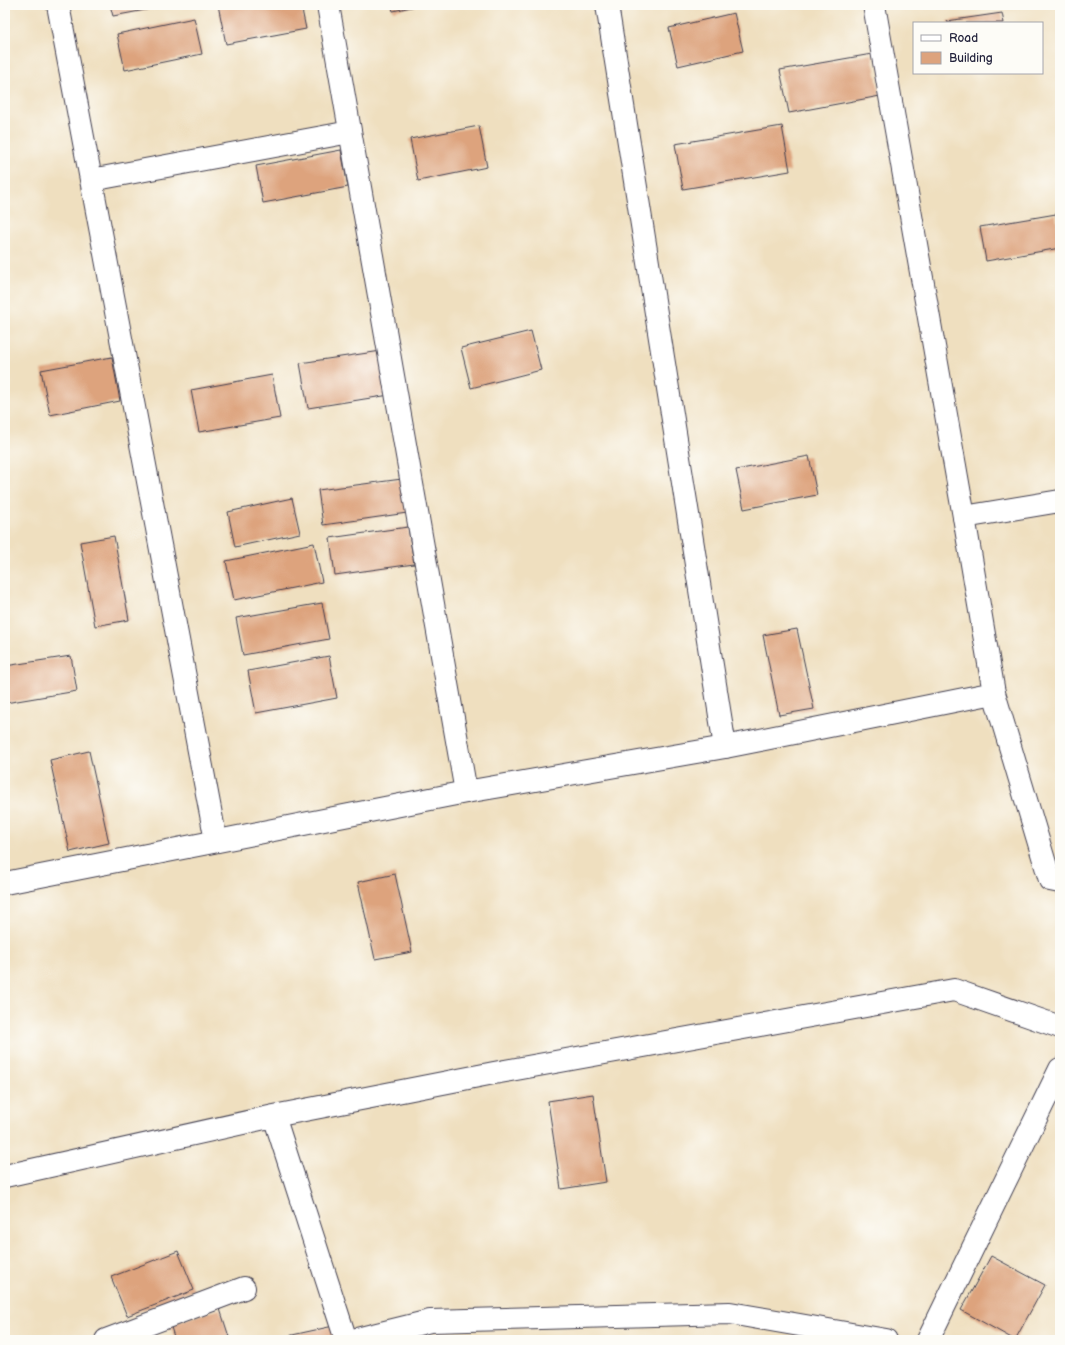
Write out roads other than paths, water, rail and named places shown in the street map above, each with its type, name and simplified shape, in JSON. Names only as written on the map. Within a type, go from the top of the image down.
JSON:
[{"type":"street","points":[[58,5],[216,841]]},
{"type":"street","points":[[328,5],[466,792]]},
{"type":"street","points":[[607,5],[726,747]]},
{"type":"street","points":[[874,5],[994,693],[1050,880],[1060,882]]},
{"type":"street","points":[[91,180],[350,132]]},
{"type":"street","points":[[964,517],[1060,501]]},
{"type":"street","points":[[5,883],[466,792],[726,747],[994,693]]},
{"type":"street","points":[[5,1176],[274,1116],[494,1073],[954,990],[1060,1027]]},
{"type":"street","points":[[928,1340],[1060,1069]]},
{"type":"street","points":[[274,1116],[346,1340]]},
{"type":"street","points":[[106,1340],[244,1288]]},
{"type":"street","points":[[353,1340],[430,1321],[730,1313],[886,1340]]}]
